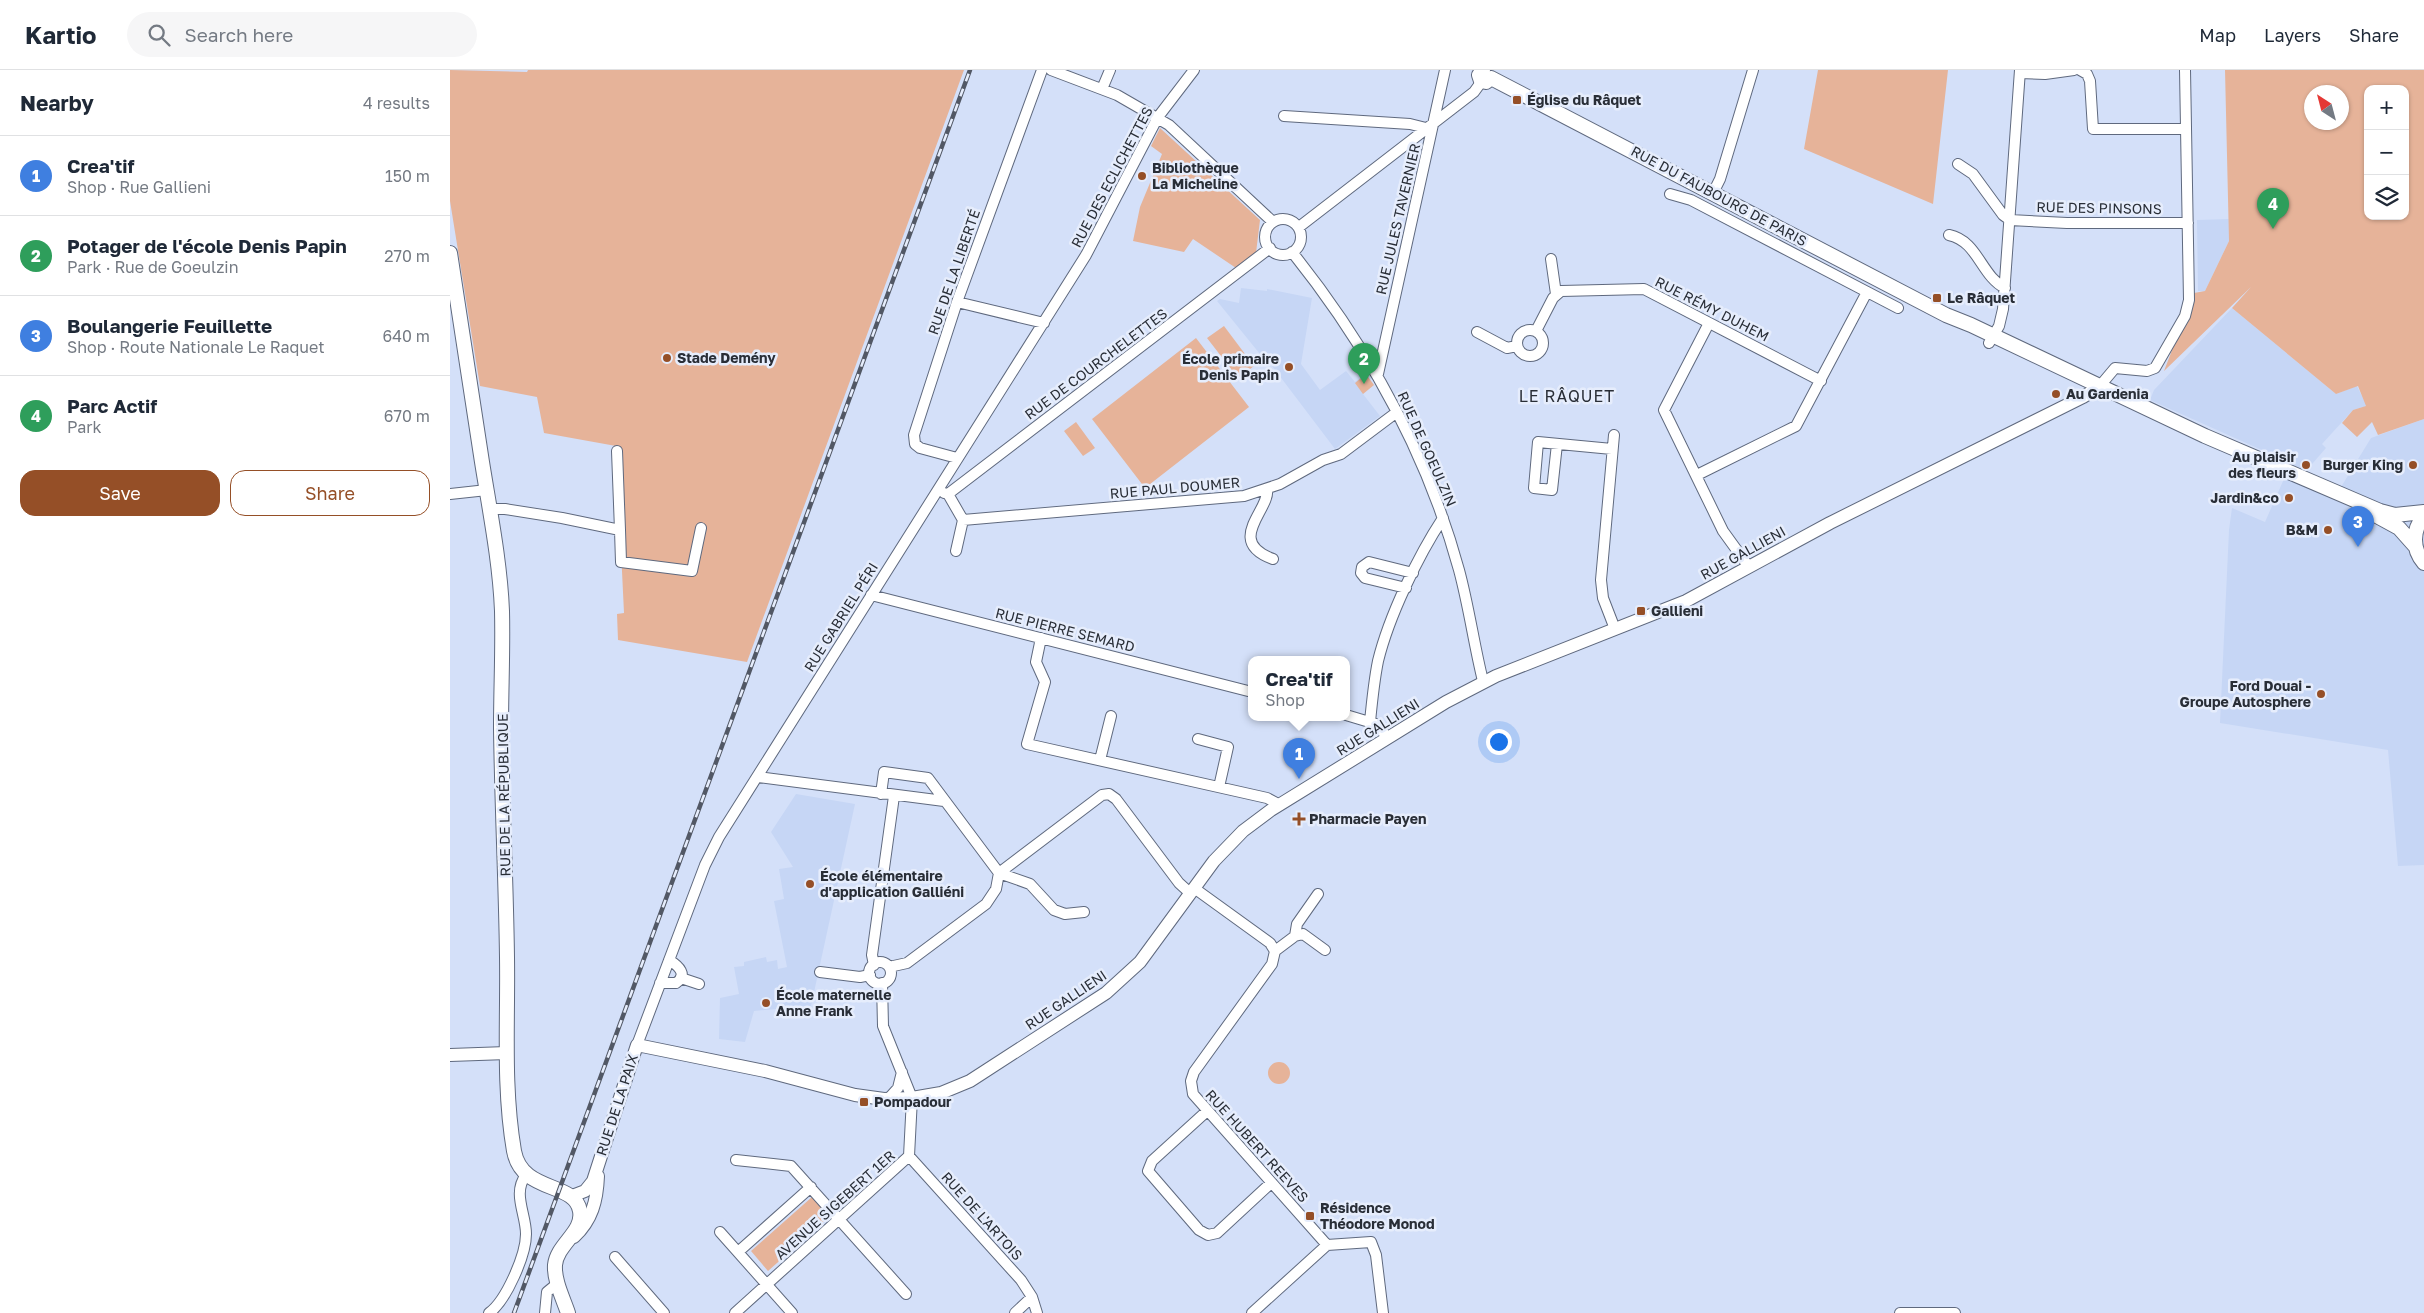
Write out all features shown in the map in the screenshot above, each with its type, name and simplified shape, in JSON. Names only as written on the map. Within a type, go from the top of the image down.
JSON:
[{"type":"main road","name":"RUE DU FAUBOURG DE PARIS","points":[[1484,73],[1991,339],[2095,391],[2133,403],[2280,469],[2380,511],[2395,515],[2424,512]]},
{"type":"main road","name":"RUE DE LA RÉPUBLIQUE","points":[[450,253],[487,490],[502,609],[508,1099],[514,1150],[518,1163],[526,1175]]},
{"type":"main road","points":[[2095,391],[2223,453],[2384,520],[2404,532],[2415,546],[2424,563]]},
{"type":"main road","points":[[2415,546],[2416,530],[2424,516]]},
{"type":"main road","points":[[526,1175],[572,1196],[580,1210],[580,1218],[573,1234],[561,1249],[555,1262],[558,1283],[568,1313]]},
{"type":"street","name":"RUE DE LA LIBERTÉ","points":[[957,458],[920,448],[914,438],[956,302],[1042,70]]},
{"type":"street","points":[[1051,70],[1102,89],[1158,117],[1174,129],[1273,222]]},
{"type":"street","points":[[1102,89],[1110,70]]},
{"type":"street","name":"RUE DES ECLICHETTES","points":[[1059,299],[1091,247],[1158,117],[1194,70]]},
{"type":"street","name":"RUE JULES TAVERNIER","points":[[1378,374],[1445,70]]},
{"type":"street","points":[[1713,193],[1720,179],[1753,70]]},
{"type":"street","points":[[1991,339],[2001,318],[2005,288],[2020,72],[2045,74],[2074,70]]},
{"type":"street","points":[[2080,70],[2089,77],[2093,129],[2186,129]]},
{"type":"street","points":[[2095,391],[2115,368],[2147,371],[2155,368],[2186,312],[2189,300],[2185,70]]},
{"type":"street","points":[[1299,227],[1476,90],[1484,73]]},
{"type":"street","points":[[1284,116],[1410,124],[1426,128]]},
{"type":"street","points":[[1958,164],[1973,174],[2003,215],[2010,220]]},
{"type":"street","name":"RUE DU FAUBOURG DE PARIS","points":[[1670,194],[1691,200],[1898,308]]},
{"type":"street","points":[[1287,219],[1299,227],[1301,241],[1292,252],[1280,254],[1270,248],[1266,234],[1273,222],[1287,219]]},
{"type":"street","name":"RUE DES PINSONS","points":[[2010,220],[2067,223],[2188,223]]},
{"type":"street","points":[[1949,235],[1960,238],[1967,243],[1997,282],[2005,288]]},
{"type":"street","name":"RUE DE COURCHELETTES","points":[[948,494],[1270,248]]},
{"type":"street","name":"RUE DE GOEULZIN","points":[[1292,252],[1336,310],[1378,374],[1429,480],[1464,587],[1483,682]]},
{"type":"street","points":[[1536,331],[1556,294],[1551,259]]},
{"type":"street","name":"RUE RÉMY DUHEM","points":[[1556,294],[1565,291],[1644,289],[1821,381]]},
{"type":"street","points":[[1697,475],[1794,427],[1821,381],[1867,292]]},
{"type":"street","name":"RUE GABRIEL PÉRI","points":[[637,1045],[711,852],[936,491],[1059,299]]},
{"type":"street","points":[[956,302],[1044,323]]},
{"type":"street","points":[[1709,322],[1665,408],[1723,531],[1749,567]]},
{"type":"street","points":[[1528,330],[1536,331],[1543,341],[1538,353],[1526,356],[1517,346],[1517,339],[1521,332],[1528,330]]},
{"type":"street","points":[[1477,332],[1507,348],[1517,346]]},
{"type":"street","name":"RUE GALLIENI","points":[[637,1045],[765,1071],[855,1095],[888,1099],[912,1098],[949,1090],[978,1077],[1112,989],[1140,962],[1192,890],[1235,838],[1280,805],[1388,738],[1483,682],[1686,601],[1830,523],[2095,391]]},
{"type":"street","name":"RUE PAUL DOUMER","points":[[963,520],[1235,497],[1267,489],[1287,481],[1323,460],[1341,454],[1397,412]]},
{"type":"street","points":[[1614,435],[1601,580],[1603,598],[1615,629]]},
{"type":"street","points":[[1557,444],[1552,490],[1534,488],[1538,442],[1612,449]]},
{"type":"street","points":[[617,451],[621,562],[692,571],[701,528]]},
{"type":"street","points":[[1267,489],[1268,496],[1254,520],[1252,538],[1259,551],[1273,558]]},
{"type":"street","points":[[450,494],[487,490]]},
{"type":"street","points":[[936,491],[948,494],[963,520],[956,551]]},
{"type":"street","points":[[489,509],[505,509],[562,518],[620,530]]},
{"type":"street","points":[[1370,722],[1380,655],[1406,588],[1442,518]]},
{"type":"street","points":[[1406,588],[1365,578],[1361,573],[1362,567],[1369,562],[1413,573]]},
{"type":"street","name":"RUE PIERRE SEMARD","points":[[872,595],[1248,691]]},
{"type":"street","points":[[1041,638],[1036,662],[1045,682],[1027,744],[1267,798],[1280,805]]},
{"type":"street","points":[[1100,760],[1111,716]]},
{"type":"street","points":[[1350,716],[1370,722],[1379,727],[1388,738]]},
{"type":"street","points":[[1198,739],[1228,747],[1219,787]]},
{"type":"street","points":[[881,794],[884,772],[928,778],[944,802],[999,873],[1030,884],[1054,910],[1065,914],[1084,912]]},
{"type":"street","points":[[758,776],[944,802]]},
{"type":"street","points":[[889,967],[907,963],[986,904],[996,889],[999,873],[1102,795],[1109,794],[1116,799],[1179,883],[1270,943],[1275,951]]},
{"type":"street","points":[[870,975],[874,965],[872,955],[894,796]]},
{"type":"street","points":[[1318,894],[1297,924],[1295,936],[1303,934],[1325,950]]},
{"type":"street","name":"RUE HUBERT REEVES","points":[[1295,936],[1275,951],[1272,964],[1194,1072],[1191,1088],[1197,1100],[1327,1244]]},
{"type":"street","points":[[660,983],[676,983],[681,978],[682,975],[678,965],[669,960]]},
{"type":"street","points":[[870,975],[874,982],[882,983],[890,978],[889,967],[883,962],[874,965]]},
{"type":"street","points":[[820,972],[860,976],[870,975]]},
{"type":"street","points":[[681,978],[699,984]]},
{"type":"street","points":[[882,983],[883,1026],[912,1098]]},
{"type":"street","name":"RUE DE LA PAIX","points":[[572,1196],[588,1188],[593,1181],[637,1045]]},
{"type":"street","points":[[450,1055],[507,1053]]},
{"type":"street","points":[[888,1099],[898,1088],[902,1072]]},
{"type":"street","name":"AVENUE SIGEBERT 1ER","points":[[735,1313],[909,1156],[912,1098]]},
{"type":"street","points":[[1207,1111],[1152,1161],[1148,1171],[1200,1230],[1208,1235],[1217,1233],[1272,1183]]},
{"type":"street","name":"RUE DE L'ARTOIS","points":[[909,1156],[1021,1280],[1032,1297],[1037,1313]]},
{"type":"street","points":[[736,1160],[788,1164],[811,1187],[906,1294]]},
{"type":"street","name":"RUE DE LA PAIX","points":[[561,1249],[585,1226],[590,1217],[597,1189],[598,1165]]},
{"type":"street","points":[[489,1313],[502,1301],[524,1247],[526,1232],[519,1190],[520,1182],[526,1175]]},
{"type":"street","points":[[738,1252],[811,1187]]},
{"type":"street","points":[[720,1232],[792,1313]]},
{"type":"street","points":[[1252,1313],[1327,1244],[1371,1242],[1376,1255],[1383,1313]]},
{"type":"street","points":[[615,1258],[664,1313]]},
{"type":"street","points":[[546,1313],[547,1292],[558,1283]]},
{"type":"street","points":[[1015,1313],[1032,1297]]},
{"type":"street","points":[[1900,1313],[1955,1313]]},
{"type":"shaded area","name":"Stade Demény","points":[[450,70],[527,72],[528,70],[964,70],[747,662],[618,640],[617,614],[624,613],[616,446],[544,433],[537,397],[480,386],[450,201]]},
{"type":"shaded area","points":[[1818,70],[1948,70],[1933,204],[1804,149]]},
{"type":"shaded area","points":[[2225,70],[2424,70],[2424,419],[2378,435],[2372,422],[2357,437],[2342,423],[2353,410],[2366,406],[2358,386],[2336,394],[2232,308],[2251,287],[2164,371],[2194,293],[2205,291],[2229,241]]},
{"type":"shaded area","points":[[1160,128],[1260,220],[1256,253],[1236,268],[1193,239],[1184,252],[1133,241],[1140,207],[1162,154],[1151,146]]},
{"type":"shaded area","points":[[2229,219],[2229,241],[2205,291],[2198,291],[2197,220]]},
{"type":"shaded area","name":"École primaire Denis Papin","points":[[1241,288],[1267,291],[1267,289],[1312,298],[1301,364],[1320,390],[1346,371],[1355,382],[1366,374],[1363,394],[1380,416],[1335,449],[1266,358],[1264,359],[1217,301],[1220,299],[1239,303]]},
{"type":"shaded area","points":[[2232,308],[2336,394],[2357,386],[2367,406],[2353,410],[2322,444],[2326,448],[2306,471],[2341,487],[2371,438],[2424,419],[2424,865],[2398,866],[2388,750],[2220,723],[2229,530],[2232,508],[2265,522],[2291,463],[2150,400],[2154,390]]},
{"type":"shaded area","points":[[1224,326],[1254,366],[1238,378],[1207,338]]},
{"type":"shaded area","points":[[1196,338],[1249,407],[1145,488],[1092,419]]},
{"type":"shaded area","points":[[1366,374],[1374,385],[1363,394],[1355,383]]},
{"type":"shaded area","points":[[1076,422],[1095,448],[1083,456],[1064,431]]},
{"type":"shaded area","name":"École élémentaire d'application Galliéni","points":[[796,794],[855,804],[811,1006],[754,1011],[745,1042],[719,1039],[720,998],[739,994],[734,967],[744,966],[744,962],[766,957],[767,962],[777,960],[778,969],[787,967],[774,901],[784,899],[779,869],[793,867],[771,832]]},
{"type":"shaded area","points":[[1279,1062],[1287,1065],[1290,1073],[1287,1081],[1279,1084],[1271,1081],[1268,1073],[1271,1065]]},
{"type":"shaded area","points":[[812,1197],[829,1217],[768,1271],[751,1251]]},
{"type":"railway","points":[[514,1313],[970,70]]},
{"type":"place","name":"Église du Râquet","points":[[1517,100]]},
{"type":"place","name":"Bibliothèque La Micheline","points":[[1142,176]]},
{"type":"place","name":"Parc Actif","points":[[2273,229]]},
{"type":"place","name":"Le Râquet","points":[[1937,298]]},
{"type":"place","name":"Stade Demény","points":[[667,358]]},
{"type":"place","name":"École primaire Denis Papin","points":[[1289,367]]},
{"type":"place","name":"Potager de l'école Denis Papin","points":[[1364,384]]},
{"type":"place","name":"Au Gardenia","points":[[2056,394]]},
{"type":"place","name":"Au plaisir des fleurs","points":[[2306,465]]},
{"type":"place","name":"Burger King","points":[[2413,465]]},
{"type":"place","name":"Jardin&co","points":[[2289,498]]},
{"type":"place","name":"B&M","points":[[2328,530]]},
{"type":"place","name":"Boulangerie Feuillette","points":[[2358,547]]},
{"type":"place","name":"Gallieni","points":[[1641,611]]},
{"type":"place","name":"Ford Douai - Groupe Autosphere","points":[[2321,694]]},
{"type":"place","name":"Crea'tif","points":[[1299,779]]},
{"type":"place","name":"Pharmacie Payen","points":[[1299,819]]},
{"type":"place","name":"École élémentaire d'application Galliéni","points":[[810,884]]},
{"type":"place","name":"École maternelle Anne Frank","points":[[766,1003]]},
{"type":"place","name":"Pompadour","points":[[864,1102]]},
{"type":"place","name":"Résidence Théodore Monod","points":[[1310,1216]]},
{"type":"district","name":"LE RÂQUET","points":[[1567,396]]}]
